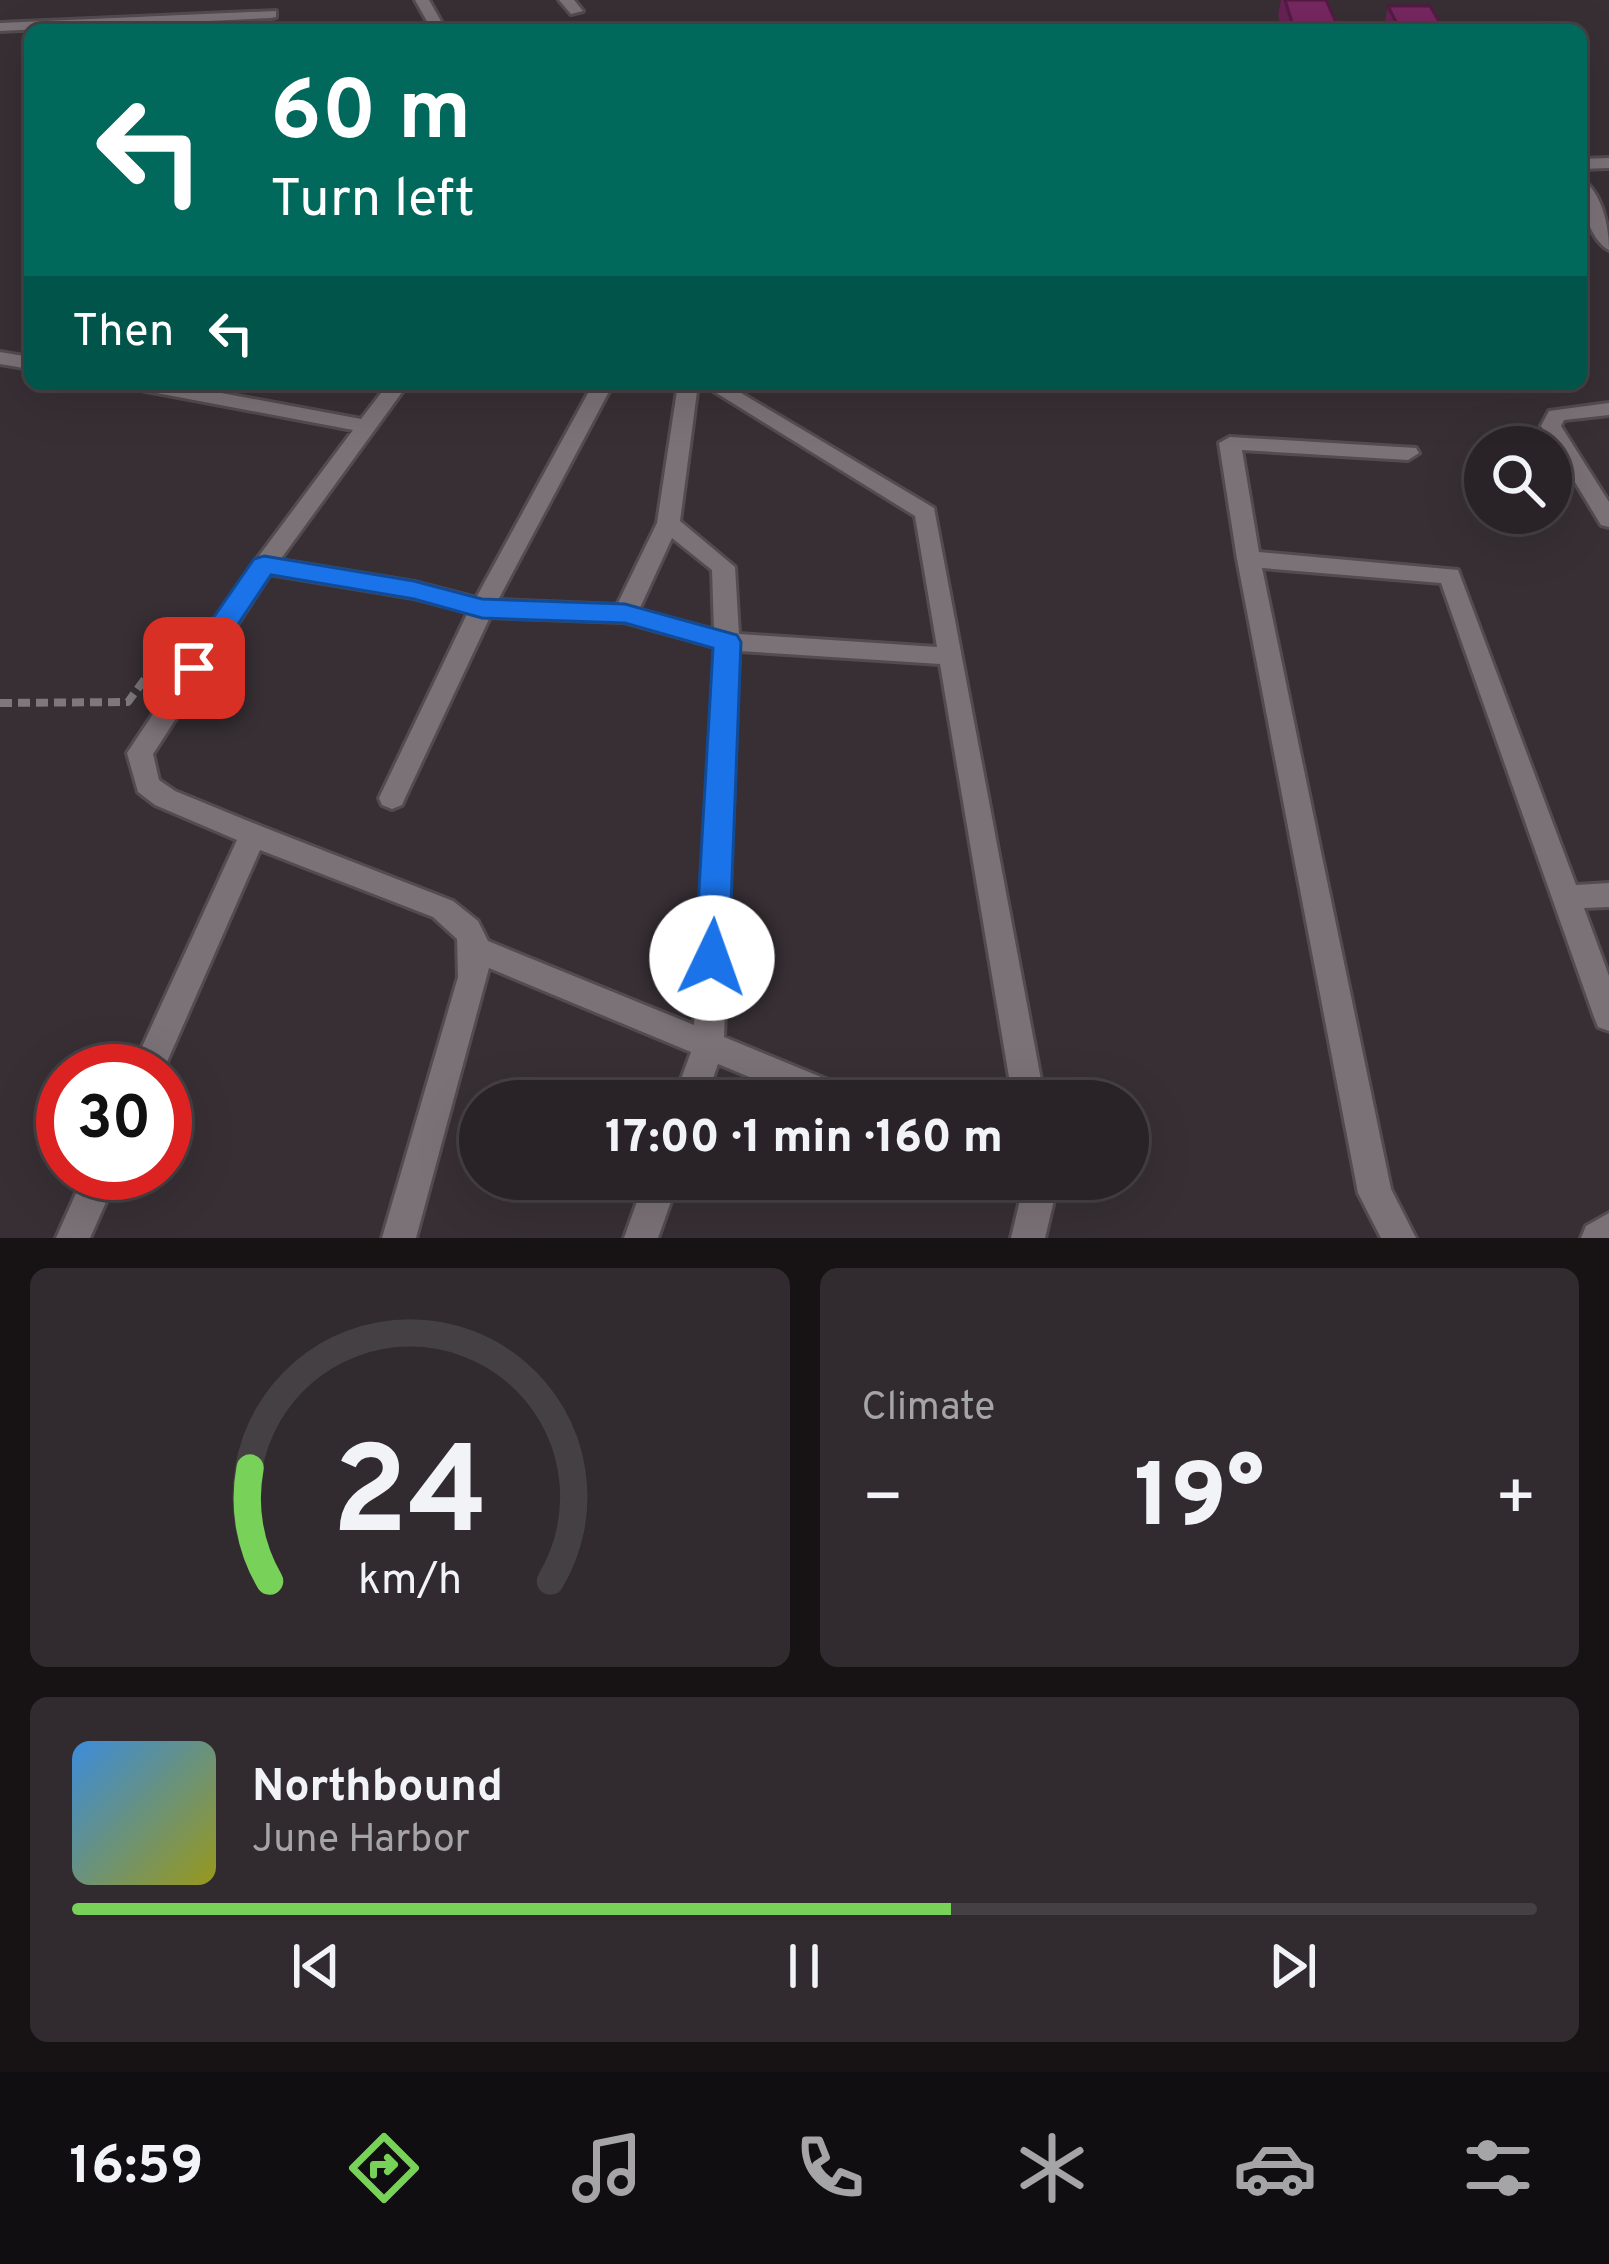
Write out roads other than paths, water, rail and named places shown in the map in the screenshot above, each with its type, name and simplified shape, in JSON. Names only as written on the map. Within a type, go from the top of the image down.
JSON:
[{"type":"street","points":[[40,24],[268,7]]},
{"type":"street","points":[[1587,197],[1609,245]]},
{"type":"street","points":[[173,390],[365,426]]},
{"type":"street","points":[[393,390],[264,565],[140,753],[147,784],[165,798],[443,909],[468,925],[477,950],[399,1238]]},
{"type":"street","points":[[392,798],[482,608],[600,390]]},
{"type":"street","points":[[625,614],[668,523],[687,390]]},
{"type":"street","points":[[722,390],[926,513],[1025,1080]]},
{"type":"street","points":[[1609,409],[1556,415],[1551,426],[1609,520]]},
{"type":"street","points":[[1399,1238],[1375,1193],[1230,443],[1408,452]]},
{"type":"street","points":[[668,523],[723,567],[727,642],[708,1048],[697,1080]]},
{"type":"street","points":[[1249,559],[1450,576],[1609,1017]]},
{"type":"street","points":[[264,565],[414,590],[482,608],[625,614],[727,642],[949,656]]},
{"type":"street","points":[[159,1044],[253,835]]},
{"type":"street","points":[[1565,898],[1609,895]]},
{"type":"street","points":[[477,950],[790,1080]]},
{"type":"street","points":[[73,1238],[90,1200]]},
{"type":"street","points":[[641,1238],[655,1200]]},
{"type":"street","points":[[1028,1238],[1037,1200]]},
{"type":"street","points":[[1598,1238],[1609,1230]]}]
